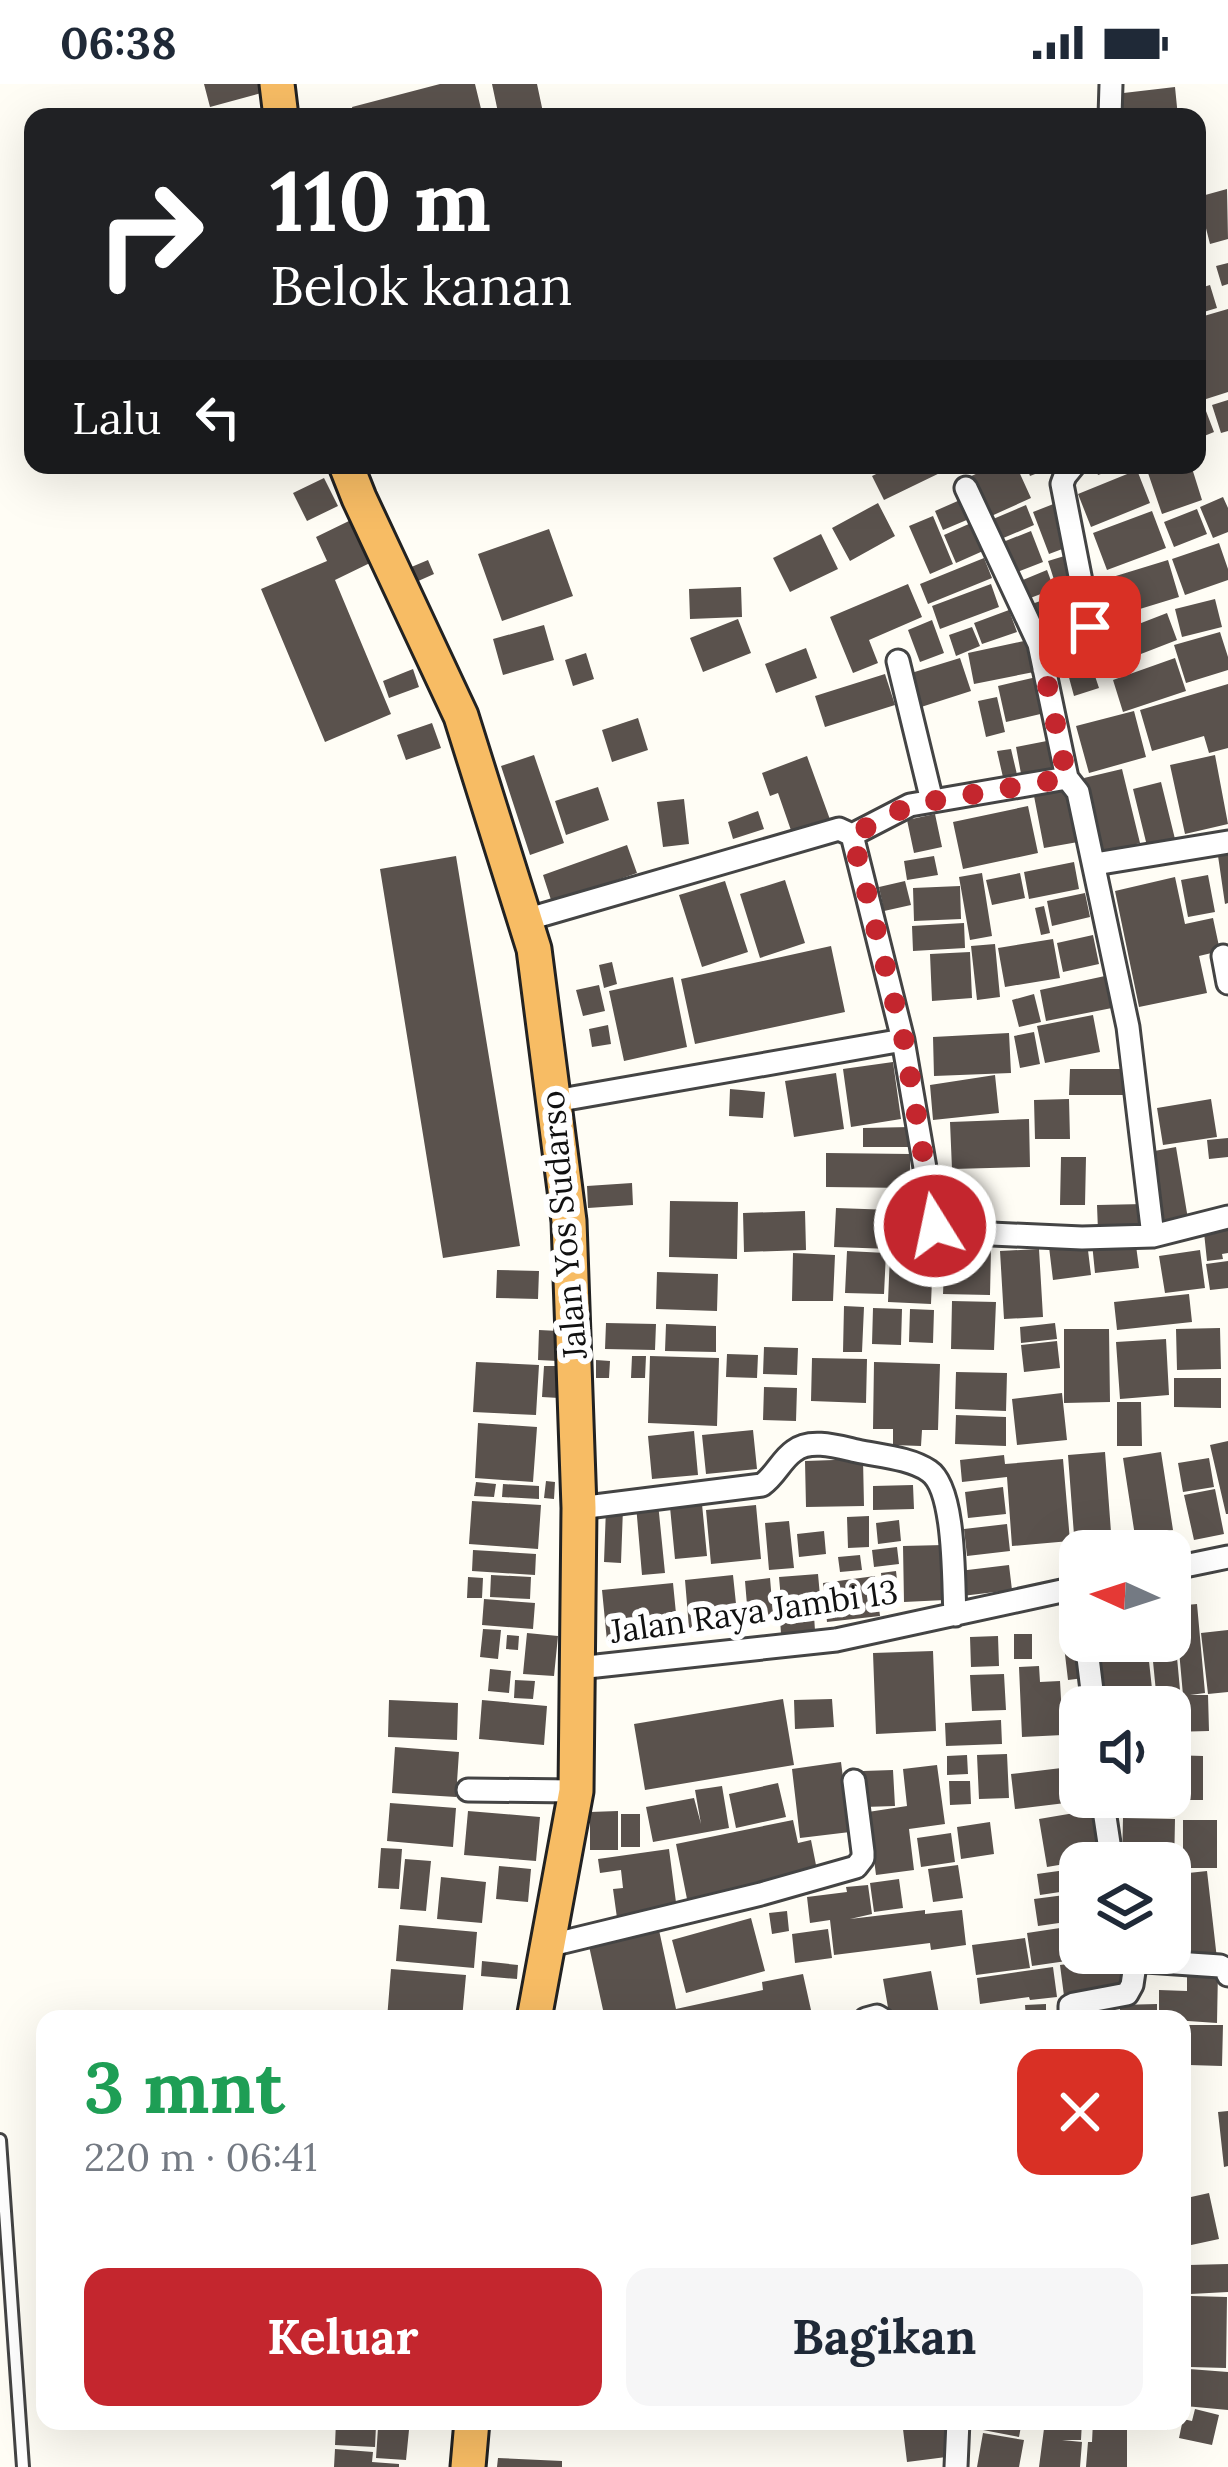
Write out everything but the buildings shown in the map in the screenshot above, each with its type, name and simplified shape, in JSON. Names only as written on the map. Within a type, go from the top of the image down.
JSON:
[{"type":"highway","name":"Jalan Yos Sudarso","points":[[350,474],[461,716],[534,950],[555,1101],[569,1221],[578,1508],[576,1790],[536,2010]]},
{"type":"highway","points":[[468,2467],[471,2430]]},
{"type":"street","points":[[1044,669],[1079,654],[1089,642],[1062,484],[1066,474]]},
{"type":"street","points":[[966,488],[1040,644],[1067,778],[1078,792],[1128,1027],[1154,1236]]},
{"type":"street","points":[[898,661],[932,801]]},
{"type":"street","points":[[852,835],[910,805],[1067,778]]},
{"type":"street","points":[[525,920],[839,829],[852,835]]},
{"type":"street","points":[[852,835],[904,1040],[935,1226],[970,1233],[1154,1236],[1228,1217]]},
{"type":"street","points":[[1095,865],[1228,842]]},
{"type":"street","points":[[1222,956],[1228,982]]},
{"type":"street","points":[[555,1101],[904,1040]]},
{"type":"street","points":[[578,1508],[762,1484],[775,1476],[792,1451],[808,1444],[905,1462],[934,1475],[944,1495],[955,1615]]},
{"type":"street","points":[[1191,1565],[1228,1557]]},
{"type":"street","name":"Jalan Raya Jambi 13","points":[[578,1667],[836,1640],[1059,1592]]},
{"type":"street","points":[[547,1946],[856,1867],[863,1852],[854,1780]]},
{"type":"street","points":[[468,1790],[576,1790]]},
{"type":"street","points":[[1191,1962],[1220,1966],[1228,1975]]},
{"type":"street","points":[[1070,2010],[1074,2004],[1127,1994],[1132,1974]]},
{"type":"street","points":[[956,2467],[958,2430]]},
{"type":"lane","points":[[0,2140],[23,2467]]},
{"type":"route","points":[[935,1226],[904,1040],[852,835],[910,805],[1067,778],[1044,669],[1087,648],[1090,627]]}]
